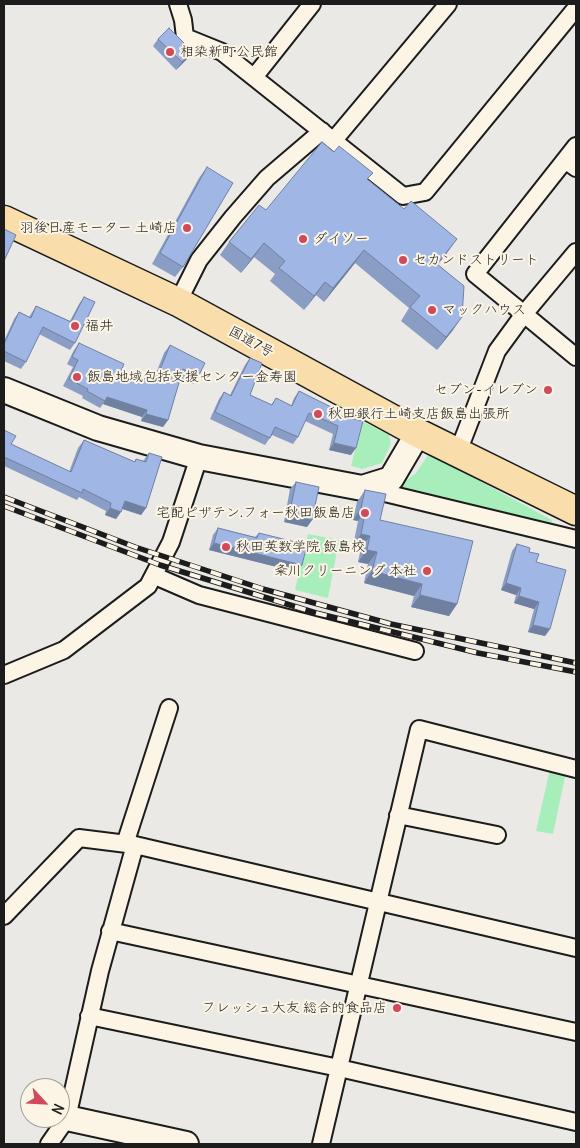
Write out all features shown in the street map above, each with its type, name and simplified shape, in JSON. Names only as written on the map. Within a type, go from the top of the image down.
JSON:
[{"type":"highway","name":"国道7号","points":[[4,220],[178,302],[418,433],[576,511]]},
{"type":"street","points":[[178,4],[185,36],[222,52],[255,76],[403,196],[425,192],[576,8]]},
{"type":"street","points":[[255,76],[312,4]]},
{"type":"street","points":[[178,302],[198,260],[267,178],[328,136],[448,4]]},
{"type":"street","points":[[576,146],[571,164],[475,274],[576,356]]},
{"type":"street","points":[[458,452],[497,350],[524,314],[576,252]]},
{"type":"street","points":[[4,390],[98,428],[199,457],[362,488],[576,539]]},
{"type":"street","points":[[362,488],[391,478],[418,433]]},
{"type":"street","points":[[4,676],[64,650],[148,586],[155,576],[170,542],[199,457]]},
{"type":"street","points":[[155,576],[199,595],[415,651]]},
{"type":"street","points":[[70,1104],[130,844],[168,708]]},
{"type":"street","points":[[321,1144],[419,729],[576,769]]},
{"type":"street","points":[[398,815],[497,835]]},
{"type":"street","points":[[4,916],[79,838],[130,844],[576,948]]},
{"type":"street","points":[[110,931],[576,1032]]},
{"type":"street","points":[[89,1016],[339,1068],[576,1122]]},
{"type":"street","points":[[70,1119],[186,1144]]},
{"type":"street","points":[[49,1144],[60,1128]]},
{"type":"green space","points":[[362,421],[389,435],[391,444],[382,463],[362,469],[351,466]]},
{"type":"green space","points":[[428,455],[552,520],[551,524],[548,525],[496,510],[399,489],[399,486],[416,473]]},
{"type":"green space","points":[[308,534],[339,540],[328,598],[295,590]]},
{"type":"green space","points":[[550,769],[566,772],[553,834],[536,831]]},
{"type":"building","points":[[169,28],[192,51],[182,62],[158,39]]},
{"type":"building","points":[[322,142],[334,152],[339,146],[373,173],[367,179],[404,209],[411,201],[457,239],[437,264],[464,286],[462,317],[446,337],[410,307],[420,296],[364,250],[333,288],[325,282],[314,296],[279,268],[285,261],[264,243],[251,259],[229,242],[259,205],[266,210]]},
{"type":"building","points":[[207,167],[233,183],[183,267],[160,253]]},
{"type":"building","points":[[4,229],[16,235],[4,261]]},
{"type":"building","points":[[84,297],[95,302],[75,343],[43,327],[26,362],[4,351],[4,344],[19,312],[31,318],[36,306],[71,322]]},
{"type":"building","points":[[79,343],[124,364],[121,371],[155,382],[170,345],[205,363],[198,377],[183,369],[168,420],[146,414],[147,410],[107,397],[105,401],[69,379],[78,360],[72,357]]},
{"type":"building","points":[[250,358],[262,363],[250,395],[272,405],[276,398],[292,406],[299,391],[339,411],[337,415],[363,421],[356,448],[334,443],[338,426],[309,413],[298,437],[275,427],[270,438],[215,412],[224,392],[231,396]]},
{"type":"building","points":[[4,430],[16,436],[11,444],[71,472],[84,440],[135,462],[136,459],[146,462],[149,453],[162,457],[146,508],[125,501],[121,512],[110,508],[111,503],[83,489],[82,493],[4,457]]},
{"type":"building","points":[[296,482],[319,487],[312,520],[289,515]]},
{"type":"building","points":[[365,490],[386,494],[380,520],[473,541],[457,604],[420,595],[422,584],[372,571],[377,552],[367,550],[370,536],[361,534],[366,509],[361,508]]},
{"type":"building","points":[[218,528],[257,538],[259,533],[307,545],[302,565],[214,543]]},
{"type":"building","points":[[517,544],[530,548],[529,552],[539,554],[536,562],[566,570],[550,629],[533,625],[539,602],[519,596],[521,588],[506,583]]},
{"type":"railway","points":[[4,497],[135,547],[263,589],[391,624],[576,663]]},
{"type":"railway","points":[[4,506],[160,565],[316,613],[478,653],[576,672]]},
{"type":"place","name":"相染新町公民館","points":[[170,52]]},
{"type":"place","name":"羽後日産モーター 土崎店","points":[[187,228]]},
{"type":"place","name":"ダイソー","points":[[303,239]]},
{"type":"place","name":"セカンドストリート","points":[[403,260]]},
{"type":"place","name":"マックハウス","points":[[432,310]]},
{"type":"place","name":"福井","points":[[75,326]]},
{"type":"place","name":"飯島地域包括支援センター金寿園","points":[[77,377]]},
{"type":"place","name":"セブン-イレブン","points":[[548,390]]},
{"type":"place","name":"秋田銀行土崎支店飯島出張所","points":[[318,414]]},
{"type":"place","name":"宅配ピザテン.フォー秋田飯島店","points":[[365,513]]},
{"type":"place","name":"秋田英数学院 飯島校","points":[[226,547]]},
{"type":"place","name":"粂川クリーニング 本社","points":[[427,571]]},
{"type":"place","name":"フレッシュ大友 総合的食品店","points":[[397,1008]]}]
